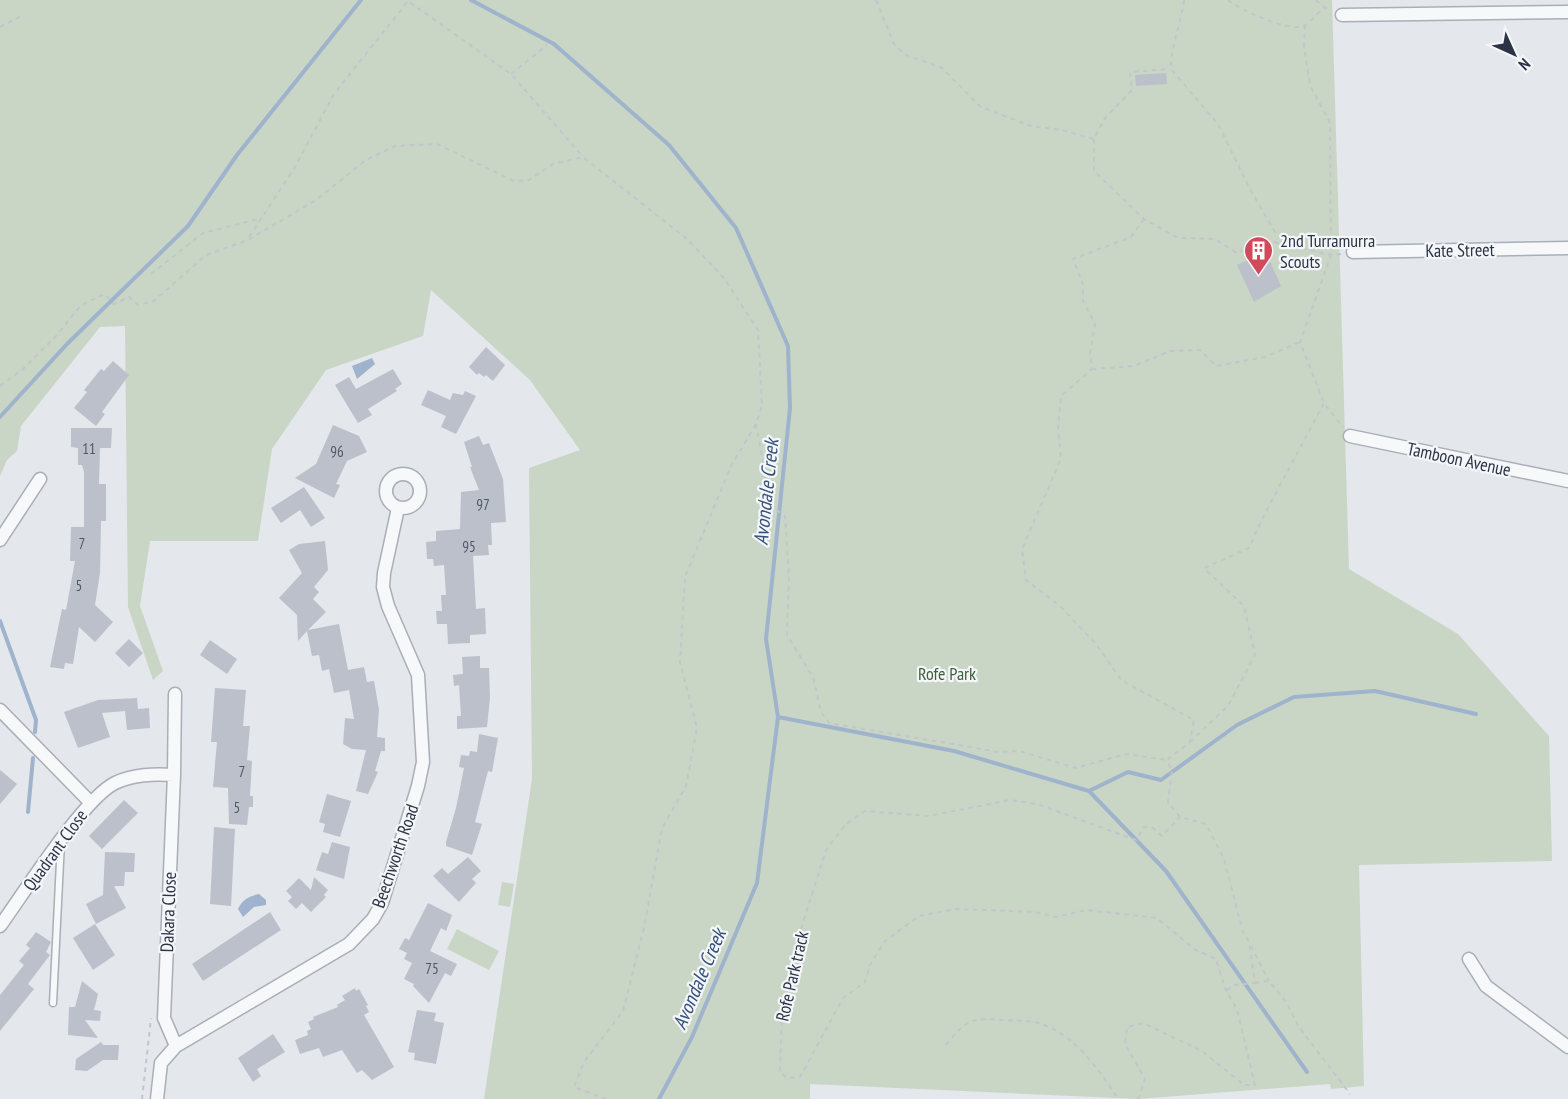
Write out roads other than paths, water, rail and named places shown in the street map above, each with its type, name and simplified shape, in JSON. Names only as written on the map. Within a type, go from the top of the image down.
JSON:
[{"type":"street","points":[[1342,15],[1568,12]]},
{"type":"street","name":"Kate Street","points":[[1353,252],[1568,248]]},
{"type":"street","name":"Tamboon Avenue","points":[[1350,436],[1568,481]]},
{"type":"street","points":[[2,538],[40,479]]},
{"type":"street","name":"Beechworth Road","points":[[157,1099],[161,1063],[176,1046],[350,944],[373,919],[382,903],[418,786],[423,762],[417,675],[388,606],[383,587],[398,508]]},
{"type":"street","name":"Dakara Close","points":[[175,694],[164,1018],[176,1046]]},
{"type":"street","points":[[0,710],[90,802],[113,783],[128,778],[144,774],[174,775]]},
{"type":"street","name":"Quadrant Close","points":[[0,926],[90,802]]},
{"type":"street","points":[[1469,959],[1486,986],[1568,1047]]},
{"type":"lane","points":[[53,1003],[61,842]]},
{"type":"water","points":[[372,358],[375,364],[357,379],[352,366]]},
{"type":"water","points":[[259,894],[266,900],[266,905],[254,907],[243,917],[238,909],[242,903]]},
{"type":"waterway","points":[[0,417],[67,344],[188,226],[237,155],[361,0]]},
{"type":"waterway","name":"Avondale Creek","points":[[471,0],[554,44],[669,145],[736,228],[788,346],[790,408],[766,639],[778,717],[757,883],[692,1037],[659,1099]]},
{"type":"waterway","points":[[0,621],[36,720],[35,732]]},
{"type":"waterway","points":[[778,717],[954,751],[1089,791],[1128,772],[1161,780],[1237,725],[1294,697],[1375,691],[1476,714]]},
{"type":"waterway","points":[[28,812],[33,758]]},
{"type":"waterway","points":[[1089,791],[1166,871],[1307,1072]]},
{"type":"place","name":"2nd Turramurra Scouts","points":[[1259,276]]},
{"type":"park label","name":"Rofe Park","points":[[947,673]]}]
